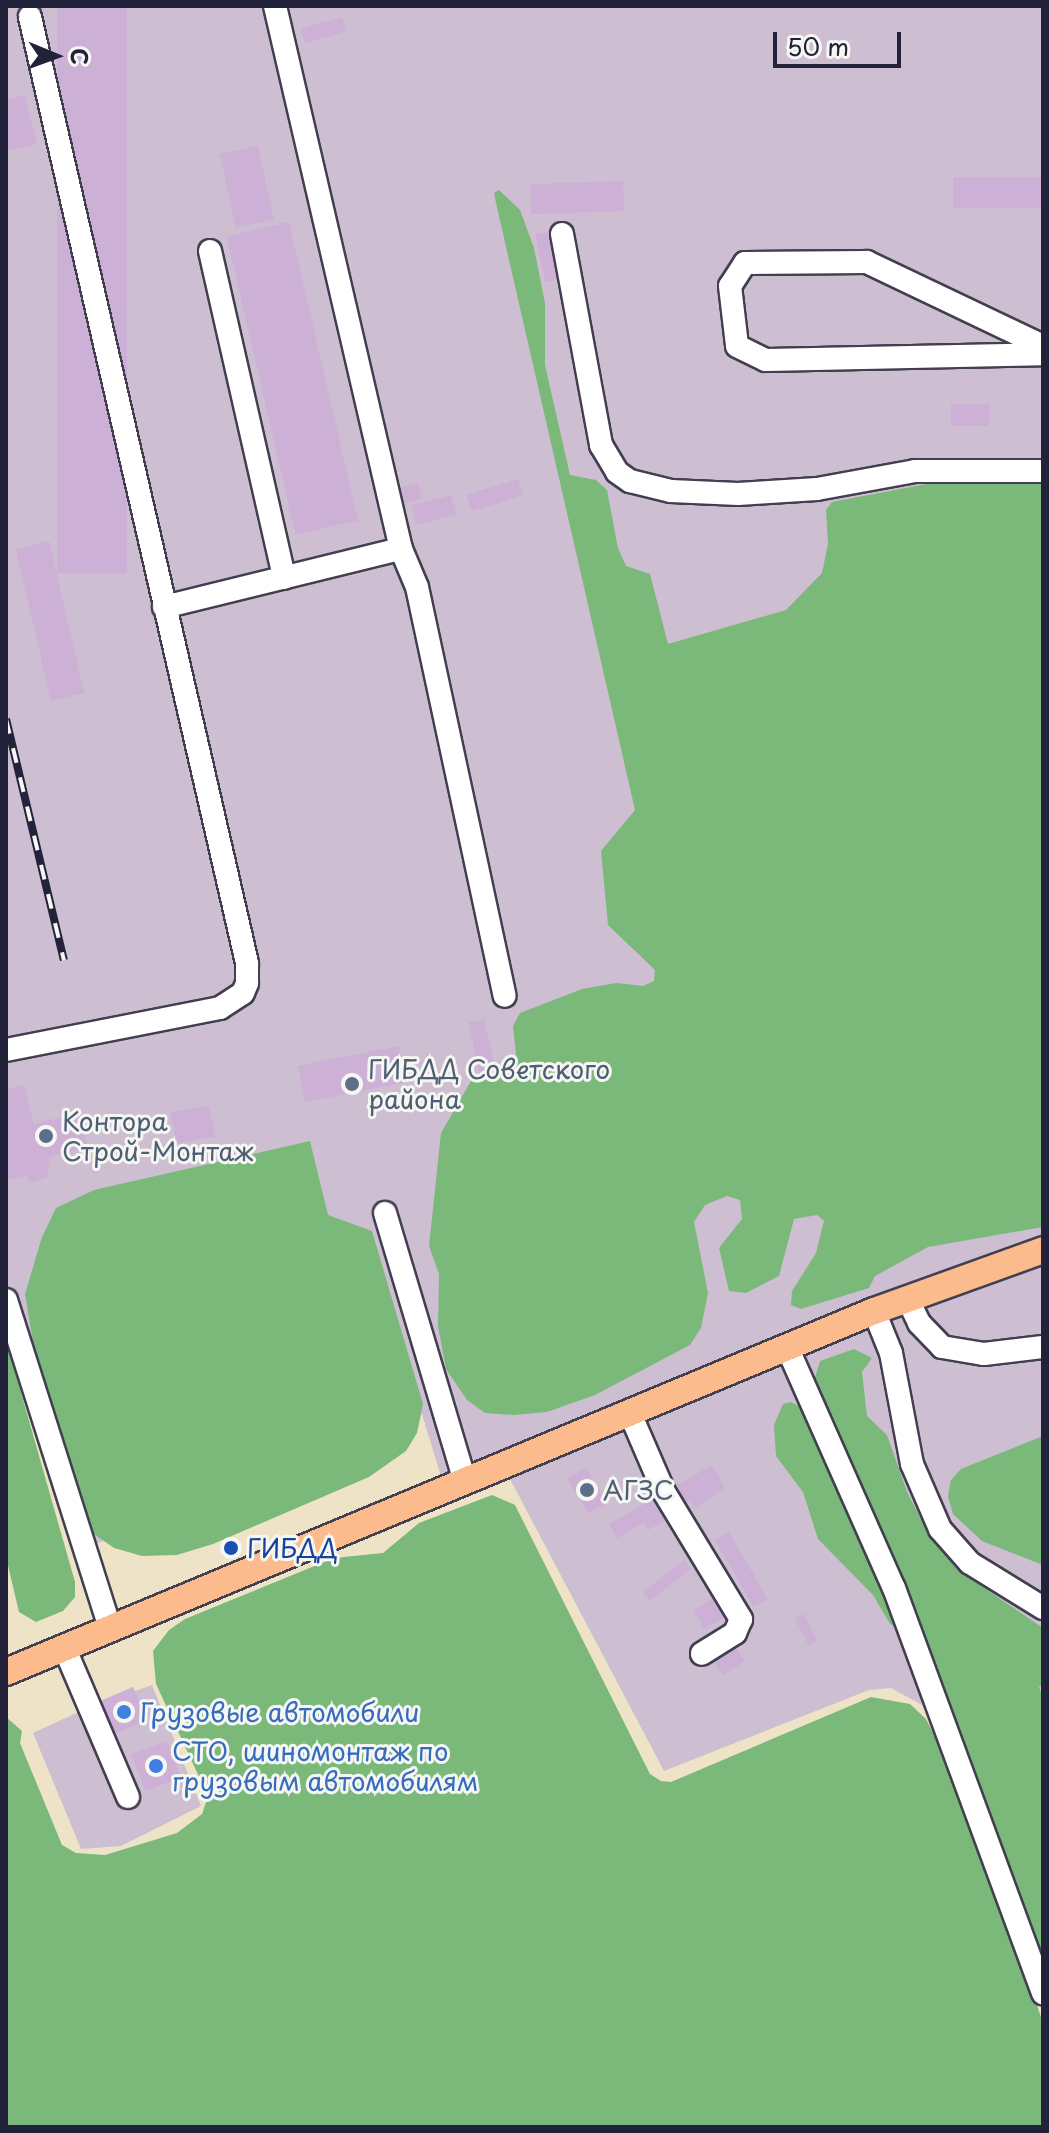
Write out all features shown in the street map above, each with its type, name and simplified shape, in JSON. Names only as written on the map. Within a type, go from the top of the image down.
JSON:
[{"type":"main road","points":[[6,1672],[464,1478],[874,1311],[1043,1250]]},
{"type":"lane","points":[[275,6],[401,549],[417,587],[505,996]]},
{"type":"lane","points":[[6,1050],[220,1008],[243,993],[247,963],[30,17]]},
{"type":"lane","points":[[562,234],[601,445],[617,472],[630,481],[671,491],[738,494],[817,489],[915,471],[1043,471]]},
{"type":"lane","points":[[210,251],[284,578]]},
{"type":"lane","points":[[1043,346],[867,262],[745,263],[730,286],[737,346],[766,360],[1043,354]]},
{"type":"lane","points":[[164,607],[401,549]]},
{"type":"lane","points":[[385,1213],[464,1478]]},
{"type":"lane","points":[[907,1298],[919,1323],[942,1347],[984,1354],[1043,1347]]},
{"type":"lane","points":[[6,1300],[110,1628]]},
{"type":"lane","points":[[874,1311],[891,1353],[912,1464],[940,1529],[970,1563],[1043,1608]]},
{"type":"lane","points":[[787,1347],[894,1588],[1043,1994]]},
{"type":"lane","points":[[629,1411],[664,1492],[741,1619],[735,1633],[702,1654]]},
{"type":"lane","points":[[64,1647],[128,1797]]},
{"type":"shaded area","points":[[6,6],[1043,6],[1043,2007],[970,1799],[924,1706],[891,1688],[869,1690],[664,1771],[510,1479],[449,1503],[422,1414],[93,1545],[6,1321]]},
{"type":"shaded area","points":[[152,1685],[201,1806],[121,1846],[81,1849],[33,1733],[133,1687],[135,1691]]},
{"type":"green space","points":[[499,190],[520,210],[534,248],[545,303],[545,365],[570,475],[596,480],[607,490],[618,548],[626,566],[650,574],[668,644],[786,610],[822,573],[828,544],[826,510],[832,502],[942,481],[1043,482],[1043,1227],[928,1247],[875,1276],[869,1288],[801,1309],[791,1305],[792,1291],[816,1253],[824,1221],[817,1215],[794,1219],[779,1276],[746,1293],[729,1291],[719,1248],[742,1219],[740,1200],[727,1196],[705,1205],[694,1222],[708,1293],[701,1328],[690,1345],[595,1395],[547,1412],[514,1415],[485,1413],[467,1400],[446,1369],[438,1326],[439,1274],[429,1246],[441,1133],[471,1081],[503,1077],[517,1064],[513,1026],[520,1013],[582,989],[616,983],[643,986],[654,981],[655,970],[608,925],[601,851],[635,810],[496,203],[494,193]]},
{"type":"green space","points":[[310,1141],[328,1215],[372,1231],[423,1404],[417,1433],[406,1451],[369,1477],[213,1544],[177,1555],[142,1556],[114,1548],[91,1532],[34,1348],[25,1294],[42,1237],[56,1208],[94,1190]]},
{"type":"green space","points":[[6,1340],[75,1582],[75,1597],[63,1611],[36,1622],[19,1612],[6,1557]]},
{"type":"green space","points":[[854,1349],[872,1358],[862,1372],[867,1416],[887,1435],[907,1492],[927,1531],[968,1577],[1043,1628],[1043,1684],[1039,1687],[1043,1698],[1043,1966],[813,1384],[820,1361]]},
{"type":"green space","points":[[791,1402],[808,1411],[900,1629],[890,1624],[873,1595],[818,1539],[803,1492],[776,1456],[774,1425],[783,1404]]},
{"type":"green space","points":[[1043,1436],[1043,1565],[982,1541],[953,1514],[948,1496],[951,1480],[961,1469]]},
{"type":"green space","points":[[492,1495],[515,1505],[650,1774],[661,1781],[671,1782],[871,1697],[910,1704],[926,1719],[967,1799],[1043,2023],[1043,2127],[6,2127],[6,1717],[22,1731],[20,1743],[62,1845],[76,1853],[105,1855],[177,1833],[202,1814],[208,1796],[156,1684],[153,1651],[169,1630],[185,1619],[334,1558],[383,1553],[419,1523]]},
{"type":"building","points":[[57,6],[127,6],[127,573],[57,573]]},
{"type":"building","points":[[342,17],[346,31],[305,43],[301,29]]},
{"type":"building","points":[[25,95],[37,144],[6,151],[6,100]]},
{"type":"building","points":[[258,146],[274,219],[235,227],[220,154]]},
{"type":"building","points":[[953,177],[1043,177],[1043,208],[953,208]]},
{"type":"building","points":[[623,181],[624,211],[531,214],[530,184]]},
{"type":"building","points":[[289,222],[358,520],[295,535],[227,236]]},
{"type":"building","points":[[550,231],[560,279],[546,282],[535,234]]},
{"type":"building","points":[[951,404],[989,404],[989,426],[951,426]]},
{"type":"building","points":[[518,479],[523,495],[471,511],[466,495]]},
{"type":"building","points":[[418,483],[422,498],[404,503],[400,488]]},
{"type":"building","points":[[451,495],[456,514],[417,525],[411,506]]},
{"type":"building","points":[[49,541],[84,693],[51,701],[16,549]]},
{"type":"building","points":[[484,1019],[497,1076],[482,1080],[468,1023]]},
{"type":"building","points":[[399,1046],[406,1082],[305,1102],[298,1066]]},
{"type":"building","name":"Контора Строй-Монтаж","points":[[24,1085],[34,1124],[79,1113],[88,1147],[49,1157],[48,1177],[29,1183],[27,1175],[6,1180],[6,1090]]},
{"type":"building","points":[[209,1105],[215,1136],[177,1144],[171,1112]]},
{"type":"building","points":[[712,1465],[725,1488],[695,1508],[690,1500],[680,1506],[670,1489]]},
{"type":"building","points":[[586,1467],[607,1502],[588,1513],[567,1478]]},
{"type":"building","points":[[658,1496],[670,1518],[648,1530],[644,1522],[617,1538],[609,1524]]},
{"type":"building","points":[[729,1532],[768,1599],[754,1607],[715,1540]]},
{"type":"building","points":[[684,1560],[691,1569],[650,1601],[643,1592]]},
{"type":"building","points":[[716,1597],[727,1616],[704,1629],[693,1610]]},
{"type":"building","points":[[803,1614],[818,1641],[809,1646],[795,1618]]},
{"type":"building","points":[[735,1647],[744,1661],[722,1675],[713,1661]]},
{"type":"building","name":"Грузовые автомобили","points":[[133,1687],[147,1720],[115,1734],[101,1701]]},
{"type":"building","name":"СТО, шиномонтаж по грузовым автомобилям","points":[[167,1741],[181,1777],[146,1791],[132,1755]]},
{"type":"railway","points":[[6,719],[64,960]]},
{"type":"place","name":"ГИБДД Советского района","points":[[352,1084]]},
{"type":"place","name":"Контора Строй-Монтаж","points":[[46,1136]]},
{"type":"place","name":"АГЗС","points":[[587,1490]]},
{"type":"place","name":"ГИБДД","points":[[231,1548]]},
{"type":"place","name":"Грузовые автомобили","points":[[124,1712]]},
{"type":"place","name":"СТО, шиномонтаж по грузовым автомобилям","points":[[156,1766]]}]
